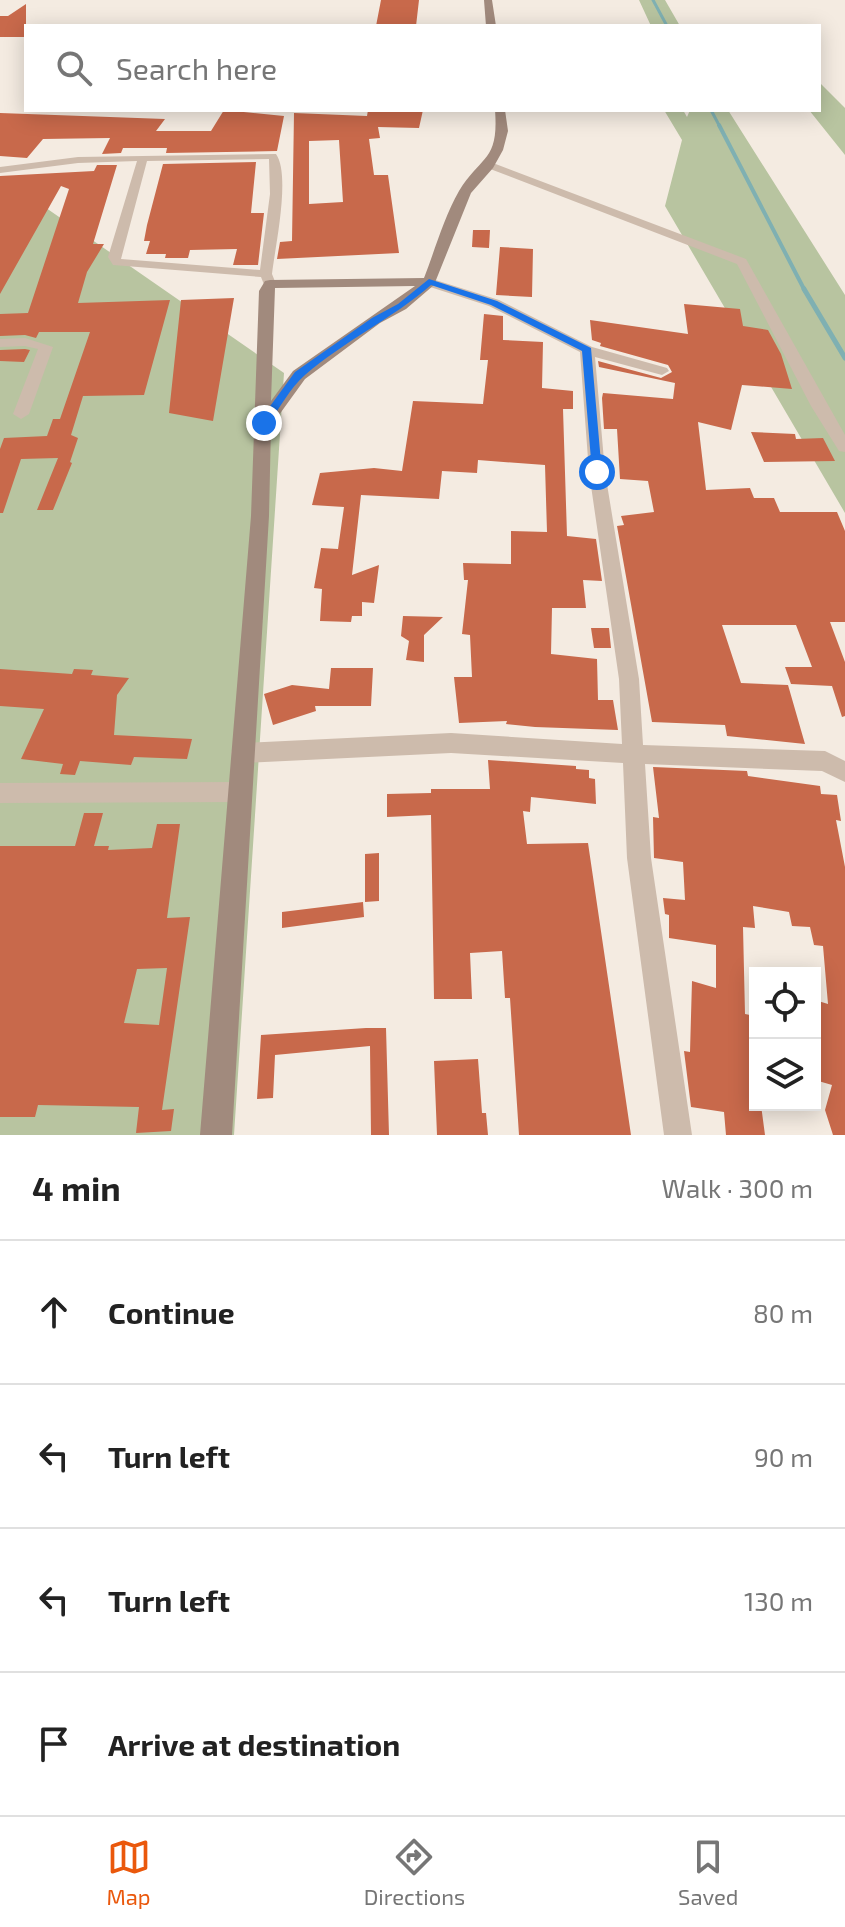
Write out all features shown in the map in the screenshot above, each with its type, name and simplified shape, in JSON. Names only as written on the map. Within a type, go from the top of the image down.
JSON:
[{"type":"street","points":[[488,0],[491,24]]},
{"type":"street","points":[[264,423],[299,375],[375,320],[401,306],[429,282],[465,192],[489,165],[497,150],[502,131],[500,112]]},
{"type":"street","points":[[0,170],[78,160],[272,156],[275,160],[276,194],[263,342],[264,423],[216,1135]]},
{"type":"street","points":[[143,158],[114,257],[117,262],[268,279],[429,282],[494,303],[587,350],[662,371]]},
{"type":"street","points":[[489,165],[742,262],[819,406],[845,447]]},
{"type":"street","points":[[0,343],[25,342],[46,347],[21,414]]},
{"type":"street","points":[[587,350],[597,472],[629,679],[639,858],[678,1135]]},
{"type":"street","points":[[242,753],[451,743],[825,761],[845,772]]},
{"type":"street","points":[[0,793],[241,792]]},
{"type":"green space","points":[[639,0],[665,0],[679,24],[650,24]]},
{"type":"green space","points":[[821,84],[845,108],[845,155],[811,112],[821,112]]},
{"type":"green space","points":[[665,112],[684,112],[687,117],[689,112],[729,112],[845,295],[845,513],[665,206],[682,140]]},
{"type":"green space","points":[[0,176],[284,373],[234,1135],[0,1135]]},
{"type":"building","points":[[381,0],[419,0],[416,24],[376,24]]},
{"type":"building","points":[[26,4],[24,37],[0,37],[0,16],[8,16]]},
{"type":"building","points":[[223,112],[284,116],[277,151],[166,153],[167,148],[123,148],[121,153],[102,154],[110,138],[43,139],[27,158],[0,156],[0,113],[165,119],[156,131],[211,131]]},
{"type":"building","points":[[368,112],[423,112],[419,128],[378,127],[380,138],[369,139],[374,175],[388,175],[399,253],[277,259],[280,242],[292,241],[294,113],[367,116]],"holes":[[[339,140],[343,202],[309,204],[309,141]]]},
{"type":"building","points":[[256,162],[251,213],[264,213],[258,265],[233,265],[237,249],[190,250],[188,258],[146,254],[150,241],[144,241],[147,225],[163,164]]},
{"type":"building","points":[[97,165],[117,165],[93,244],[104,244],[87,272],[78,303],[170,300],[144,395],[83,396],[71,435],[78,438],[72,463],[53,510],[37,510],[58,458],[21,459],[3,513],[0,513],[0,449],[4,438],[47,436],[53,419],[60,419],[90,332],[39,332],[36,338],[0,336],[0,314],[28,313],[69,189],[61,186],[0,294],[0,176],[94,171]]},
{"type":"building","points":[[473,230],[490,230],[489,248],[472,247]]},
{"type":"building","points":[[500,247],[533,249],[532,297],[496,295]]},
{"type":"building","points":[[234,298],[213,421],[169,413],[181,300]]},
{"type":"building","points":[[684,304],[740,309],[743,326],[768,330],[781,354],[792,389],[742,385],[731,430],[698,422],[706,490],[750,488],[754,498],[774,498],[780,512],[837,512],[845,531],[845,622],[830,622],[845,662],[845,716],[842,717],[832,686],[791,684],[785,667],[812,667],[796,625],[722,625],[741,683],[788,685],[805,744],[727,736],[725,725],[652,722],[617,526],[624,525],[621,516],[654,512],[648,481],[620,479],[617,429],[604,429],[602,398],[603,393],[673,399],[675,383],[599,367],[598,361],[661,378],[672,372],[668,365],[600,346],[601,343],[592,340],[590,320],[688,334]]},
{"type":"building","points":[[484,314],[503,316],[503,340],[543,342],[542,388],[573,391],[573,409],[563,409],[567,536],[596,539],[602,581],[583,580],[586,608],[552,608],[551,654],[597,659],[598,700],[613,700],[618,730],[535,727],[506,724],[507,721],[459,723],[454,677],[472,677],[470,635],[462,634],[468,580],[464,580],[463,563],[511,564],[511,531],[547,532],[545,465],[478,460],[477,473],[442,471],[439,499],[361,495],[352,575],[379,565],[374,603],[362,602],[362,616],[352,616],[351,622],[320,621],[322,589],[314,588],[321,548],[338,549],[344,507],[312,505],[320,473],[374,468],[402,471],[413,401],[483,404],[488,360],[480,360]]},
{"type":"building","points":[[0,350],[30,350],[24,362],[0,361]]},
{"type":"building","points":[[751,432],[795,434],[796,439],[823,438],[835,461],[764,462]]},
{"type":"building","points":[[403,616],[443,617],[424,635],[424,662],[406,660],[409,641],[401,636]]},
{"type":"building","points":[[591,628],[609,628],[611,648],[594,648]]},
{"type":"building","points":[[331,668],[373,668],[371,706],[315,706],[316,711],[273,725],[264,694],[292,685],[329,689]]},
{"type":"building","points":[[0,669],[72,674],[74,669],[93,670],[91,675],[129,678],[117,695],[114,735],[192,739],[187,759],[134,757],[131,765],[80,761],[75,775],[60,774],[63,764],[21,759],[44,709],[0,706]]},
{"type":"building","points":[[488,760],[576,766],[576,769],[589,770],[589,778],[595,779],[596,804],[531,797],[530,812],[523,811],[527,844],[588,843],[631,1135],[519,1135],[510,998],[505,998],[502,951],[470,953],[472,999],[434,999],[431,815],[387,817],[387,794],[431,793],[431,789],[490,789]]},
{"type":"building","points":[[653,767],[747,771],[748,776],[820,786],[821,794],[837,795],[841,821],[836,820],[845,867],[845,1135],[833,1135],[825,1110],[832,1085],[821,1082],[821,1002],[828,1004],[823,946],[814,945],[810,927],[792,926],[789,912],[753,906],[755,928],[743,927],[745,1014],[749,1015],[749,1111],[762,1111],[765,1135],[726,1135],[724,1112],[691,1107],[684,1051],[690,1052],[692,981],[716,988],[716,945],[669,938],[669,915],[665,914],[663,898],[685,900],[683,862],[654,858],[653,817],[659,818]]},
{"type":"building","points":[[84,813],[103,813],[94,846],[109,846],[108,850],[152,848],[157,824],[180,824],[167,918],[190,917],[162,1110],[174,1109],[171,1131],[136,1133],[139,1107],[38,1105],[35,1117],[0,1117],[0,846],[75,846]],"holes":[[[167,968],[159,1025],[124,1023],[137,969]]]},
{"type":"building","points":[[379,853],[379,901],[365,902],[365,854]]},
{"type":"building","points":[[363,902],[364,917],[282,928],[282,912]]},
{"type":"building","points":[[386,1028],[389,1135],[371,1135],[370,1046],[275,1055],[273,1098],[257,1099],[261,1035]]},
{"type":"building","points":[[478,1059],[482,1113],[486,1113],[488,1135],[437,1135],[434,1061]]},
{"type":"waterway","points":[[653,0],[666,24]]},
{"type":"waterway","points":[[712,112],[720,127]]},
{"type":"waterway","points":[[719,125],[805,291]]},
{"type":"waterway","points":[[804,289],[845,358]]},
{"type":"route","points":[[264,423],[299,375],[375,320],[401,306],[429,282],[494,303],[587,350],[597,472]]}]
